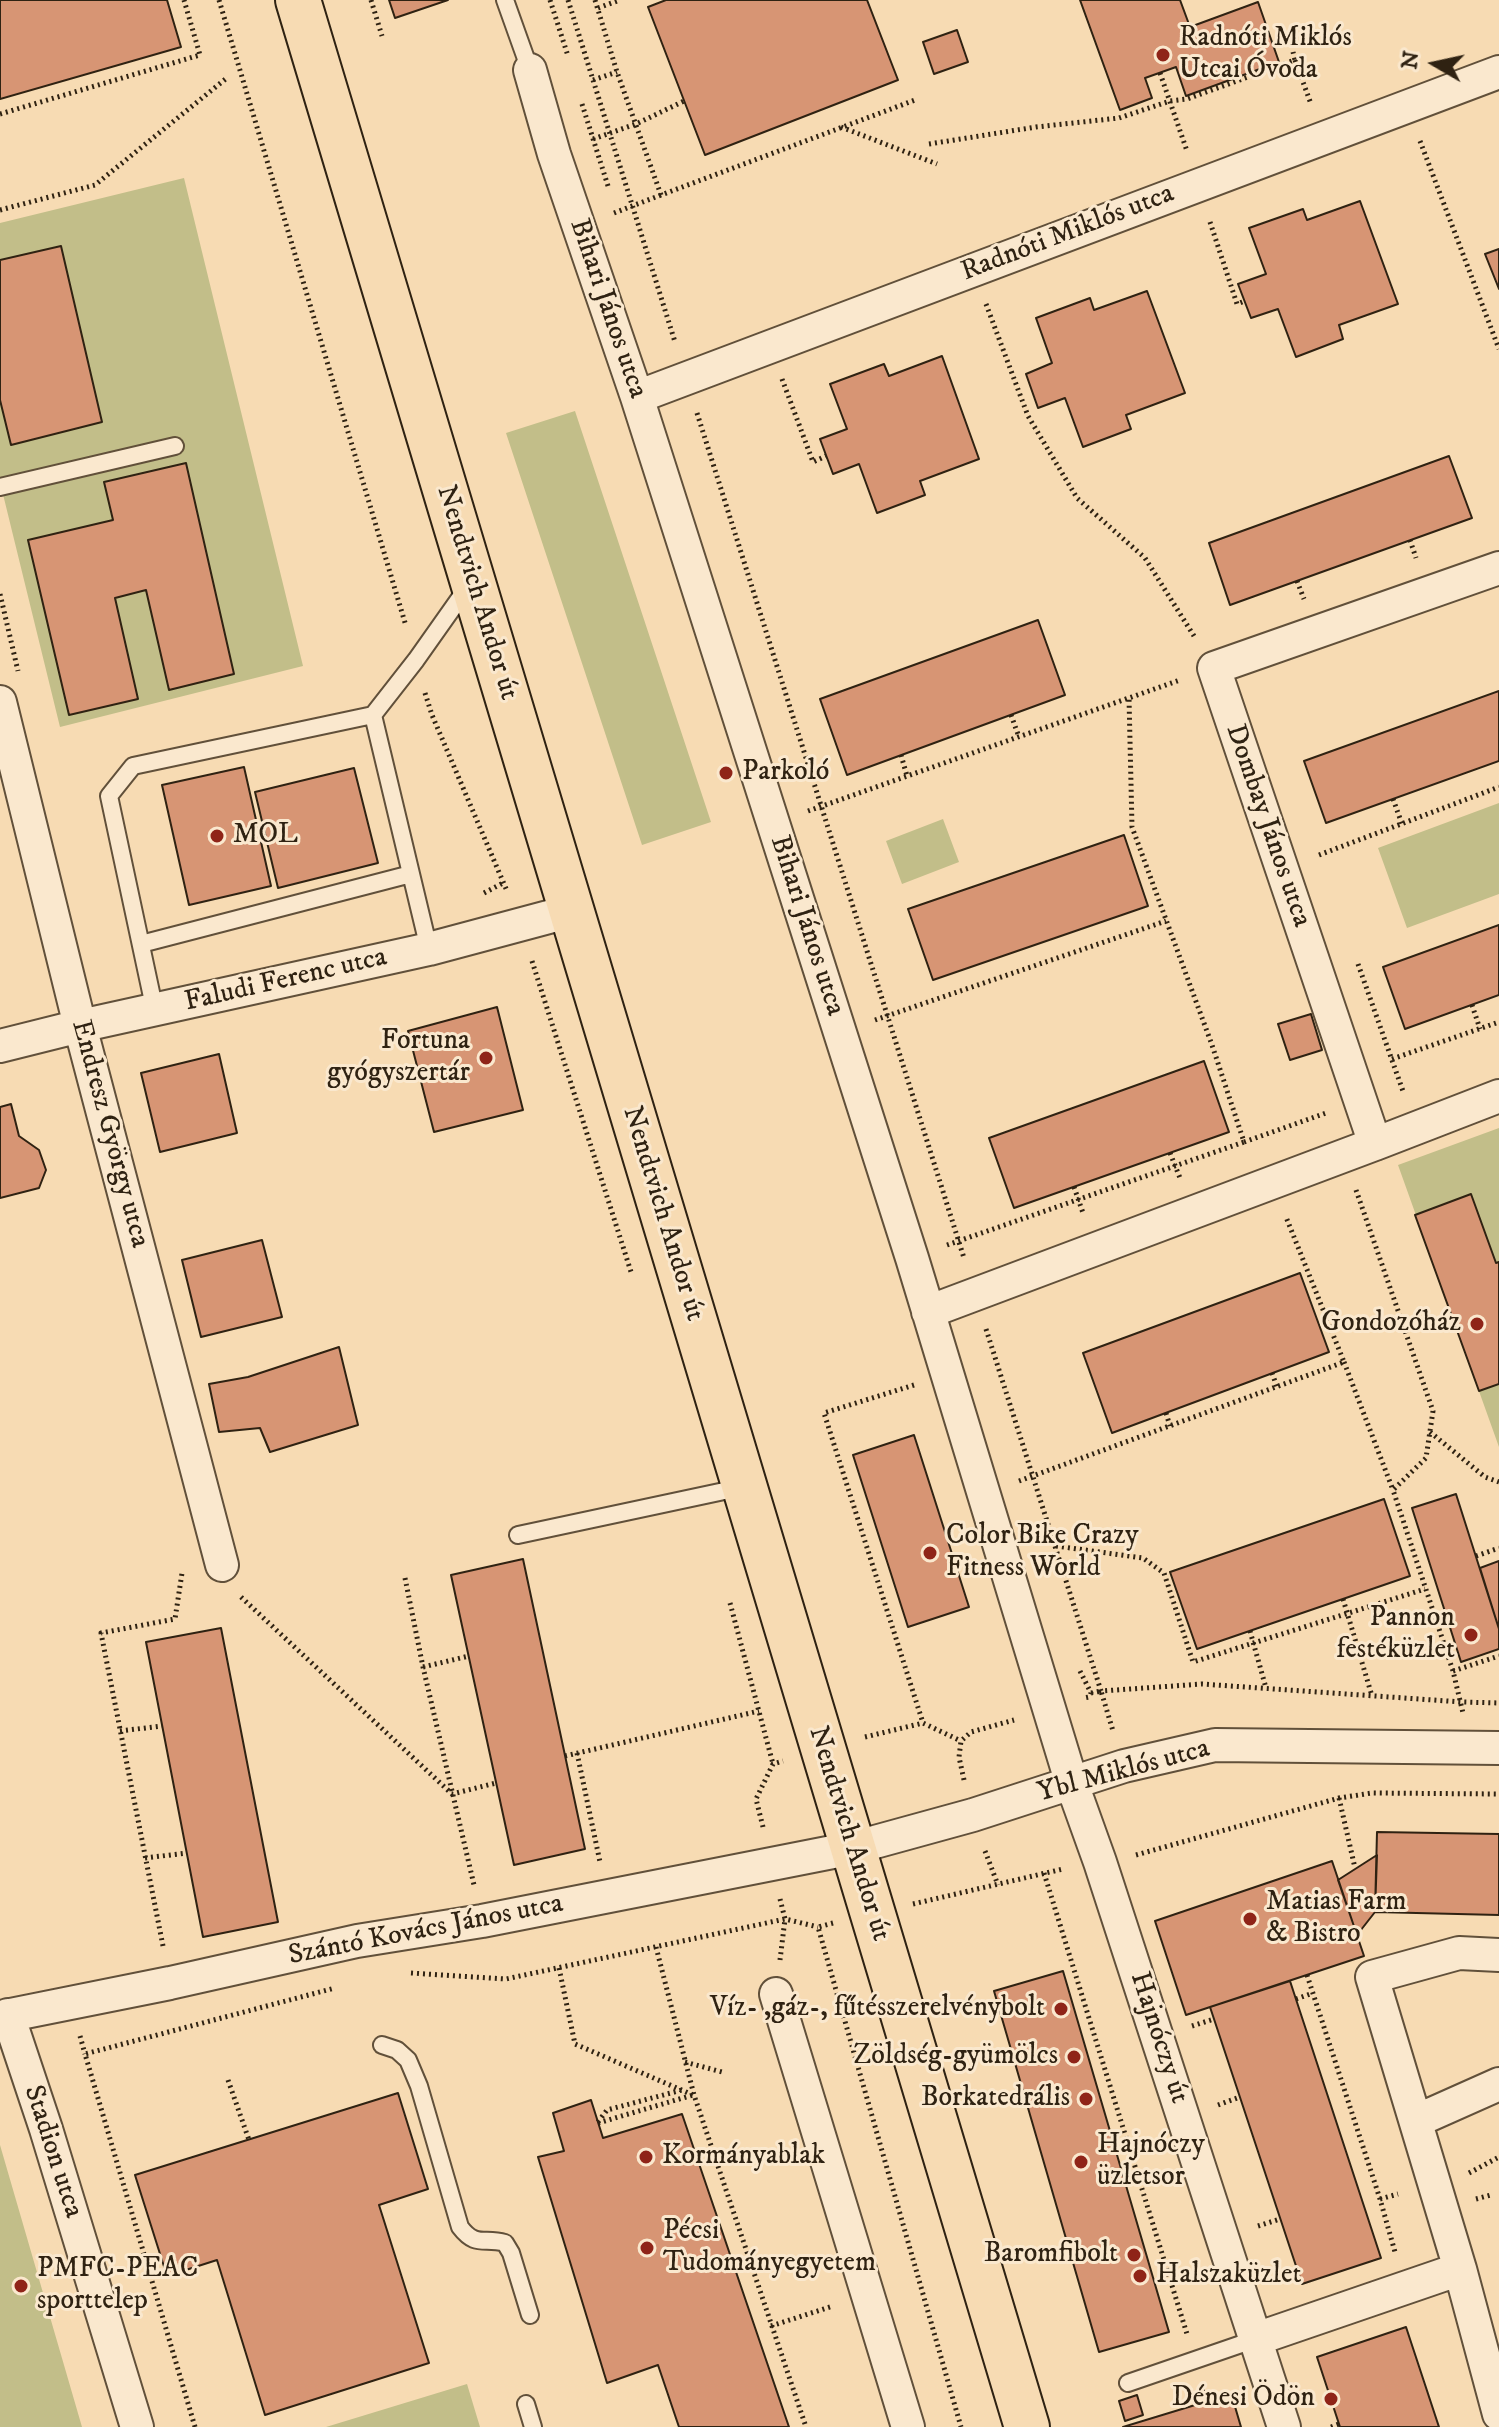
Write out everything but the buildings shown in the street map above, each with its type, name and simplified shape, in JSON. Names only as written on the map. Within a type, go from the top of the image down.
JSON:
[{"type":"main road","name":"Nendtvich Andor út","points":[[298,0],[1027,2427]]},
{"type":"street","name":"Bihari János utca","points":[[530,70],[554,154],[637,397],[912,1258],[1072,1784]]},
{"type":"street","name":"Radnóti Miklós utca","points":[[637,397],[1499,72]]},
{"type":"street","points":[[1214,668],[1499,568]]},
{"type":"street","name":"Dombay János utca","points":[[1214,668],[1375,1144]]},
{"type":"street","name":"Endresz György utca","points":[[0,702],[80,1026],[222,1565]]},
{"type":"street","name":"Faludi Ferenc utca","points":[[0,1046],[429,949],[571,911]]},
{"type":"street","points":[[928,1312],[1499,1096]]},
{"type":"street","name":"Ybl Miklós utca","points":[[853,1848],[1124,1766],[1215,1745],[1499,1748]]},
{"type":"street","name":"Hajnóczy út","points":[[1072,1784],[1100,1862],[1247,2325],[1284,2427]]},
{"type":"street","name":"Szántó Kovács János utca","points":[[4,2016],[357,1941],[482,1921],[853,1848]]},
{"type":"street","points":[[1499,1955],[1459,1953],[1372,1977],[1460,2269],[1499,2414]]},
{"type":"street","points":[[776,1994],[908,2427]]},
{"type":"street","name":"Stadion utca","points":[[4,2016],[51,2144],[137,2427]]},
{"type":"street","points":[[1416,2121],[1499,2084]]},
{"type":"street","points":[[1247,2325],[1460,2269]]},
{"type":"lane","points":[[505,0],[530,70]]},
{"type":"lane","points":[[0,487],[175,446]]},
{"type":"lane","points":[[155,1011],[109,796],[133,766],[373,715],[472,581]]},
{"type":"lane","points":[[373,715],[429,949]]},
{"type":"lane","points":[[141,944],[411,874]]},
{"type":"lane","points":[[518,1535],[744,1486]]},
{"type":"lane","points":[[382,2045],[397,2050],[408,2060],[419,2086],[460,2227],[467,2237],[478,2242],[493,2240],[505,2243],[530,2315]]},
{"type":"lane","points":[[1128,2383],[1224,2350],[1247,2325]]},
{"type":"lane","points":[[526,2404],[533,2427]]},
{"type":"path","points":[[0,114],[200,55],[184,0]]},
{"type":"path","points":[[219,0],[432,715],[520,924],[635,1286]]},
{"type":"path","points":[[371,0],[382,36]]},
{"type":"path","points":[[568,0],[1124,1766]]},
{"type":"path","points":[[595,0],[661,195]]},
{"type":"path","points":[[598,8],[620,0]]},
{"type":"path","points":[[1293,52],[1323,138]]},
{"type":"path","points":[[929,144],[1119,118],[1170,101],[1187,99],[1295,60]]},
{"type":"path","points":[[593,80],[617,72]]},
{"type":"path","points":[[0,210],[95,185],[228,77]]},
{"type":"path","points":[[579,226],[915,100]]},
{"type":"path","points":[[554,154],[636,124],[684,101]]},
{"type":"path","points":[[841,127],[937,164]]},
{"type":"path","points":[[1420,140],[1499,349]]},
{"type":"path","points":[[845,798],[1214,668],[1145,558],[1077,498],[1028,416],[972,270]]},
{"type":"path","points":[[1491,328],[1499,325]]},
{"type":"path","points":[[779,371],[813,462],[826,456]]},
{"type":"path","points":[[1129,698],[1132,827],[1244,1142]]},
{"type":"path","points":[[1011,715],[1019,737]]},
{"type":"path","points":[[901,755],[907,776]]},
{"type":"path","points":[[1319,855],[1499,787]]},
{"type":"path","points":[[1393,799],[1402,824]]},
{"type":"path","points":[[840,1032],[1166,921]]},
{"type":"path","points":[[1472,1005],[1480,1029]]},
{"type":"path","points":[[1392,1059],[1499,1022]]},
{"type":"path","points":[[912,1258],[1361,1101]]},
{"type":"path","points":[[1344,1155],[1433,1411],[1426,1458],[1393,1490]]},
{"type":"path","points":[[1281,1204],[1393,1490],[1462,1702],[1467,1748]]},
{"type":"path","points":[[984,1493],[1344,1362]]},
{"type":"path","points":[[1272,1373],[1277,1387]]},
{"type":"path","points":[[923,1723],[824,1413],[948,1374]]},
{"type":"path","points":[[1166,1413],[1170,1426]]},
{"type":"path","points":[[1430,1432],[1485,1477],[1499,1482]]},
{"type":"path","points":[[1055,1546],[1143,1558],[1164,1573],[1193,1662],[1425,1589]]},
{"type":"path","points":[[1476,1556],[1499,1548]]},
{"type":"path","points":[[170,1983],[101,1633],[175,1619],[183,1577],[179,1561]]},
{"type":"path","points":[[222,1565],[240,1595],[452,1794]]},
{"type":"path","points":[[405,1578],[482,1921]]},
{"type":"path","points":[[726,1588],[773,1764]]},
{"type":"path","points":[[1343,1599],[1372,1696]]},
{"type":"path","points":[[1250,1631],[1266,1688]]},
{"type":"path","points":[[423,1667],[469,1656]]},
{"type":"path","points":[[1453,1671],[1499,1656]]},
{"type":"path","points":[[1091,1693],[1202,1684],[1499,1703]]},
{"type":"path","points":[[565,1756],[759,1711]]},
{"type":"path","points":[[120,1731],[162,1726]]},
{"type":"path","points":[[577,1753],[601,1871]]},
{"type":"path","points":[[452,1794],[496,1783]]},
{"type":"path","points":[[1127,1857],[1339,1798],[1372,1793],[1499,1794]]},
{"type":"path","points":[[1339,1798],[1355,1868]]},
{"type":"path","points":[[145,1858],[187,1853]]},
{"type":"path","points":[[1044,1873],[1187,2336],[1224,2350],[1234,2382],[1202,2392],[1205,2402]]},
{"type":"path","points":[[403,1973],[506,1979],[785,1919]]},
{"type":"path","points":[[656,1947],[694,2095],[806,2427]]},
{"type":"path","points":[[559,1968],[575,2044],[694,2095]]},
{"type":"path","points":[[1307,1975],[1380,2199]]},
{"type":"path","points":[[195,2427],[85,2054],[339,1987]]},
{"type":"path","points":[[1296,1999],[1313,1993]]},
{"type":"path","points":[[1183,2028],[1214,2019]]},
{"type":"path","points":[[685,2062],[722,2072]]},
{"type":"path","points":[[228,2080],[249,2140]]},
{"type":"path","points":[[682,2090],[607,2110],[598,2123],[694,2095]]},
{"type":"path","points":[[1209,2108],[1240,2097]]},
{"type":"path","points":[[1474,2200],[1491,2195]]},
{"type":"path","points":[[1249,2229],[1280,2219]]},
{"type":"path","points":[[771,2326],[868,2295]]},
{"type":"path","points":[[1331,2427],[1339,2424]]},
{"type":"shaded area","points":[[184,178],[303,666],[60,727],[0,482],[0,223]]},
{"type":"shaded area","points":[[575,411],[711,822],[642,845],[506,433]]},
{"type":"shaded area","points":[[1499,803],[1499,894],[1407,928],[1378,848]]},
{"type":"shaded area","points":[[943,819],[959,862],[902,884],[886,841]]},
{"type":"shaded area","points":[[1499,1128],[1499,1447],[1398,1165]]},
{"type":"shaded area","name":"PMFC-PEAC sporttelep","points":[[0,2145],[82,2427],[0,2427]]},
{"type":"shaded area","points":[[467,2384],[480,2427],[326,2427]]},
{"type":"place","name":"Radnóti Miklós Utcai Óvoda","points":[[1163,55]]},
{"type":"place","name":"Parkoló","points":[[726,773]]},
{"type":"place","name":"MOL","points":[[217,836]]},
{"type":"place","name":"Fortuna gyógyszertár","points":[[486,1058]]},
{"type":"place","name":"Gondozóház","points":[[1477,1324]]},
{"type":"place","name":"Color Bike Crazy Fitness World","points":[[930,1553]]},
{"type":"place","name":"Pannon festéküzlet","points":[[1471,1635]]},
{"type":"place","name":"Matias Farm & Bistro","points":[[1250,1919]]},
{"type":"place","name":"Víz- ,gáz-, fűtésszerelvénybolt","points":[[1061,2009]]},
{"type":"place","name":"Zöldség-gyümölcs","points":[[1074,2057]]},
{"type":"place","name":"Borkatedrális","points":[[1086,2099]]},
{"type":"place","name":"Kormányablak","points":[[646,2157]]},
{"type":"place","name":"Hajnóczy üzletsor","points":[[1081,2162]]},
{"type":"place","name":"Pécsi Tudományegyetem","points":[[647,2248]]},
{"type":"place","name":"Baromfibolt","points":[[1134,2255]]},
{"type":"place","name":"Halszaküzlet","points":[[1140,2276]]},
{"type":"place","name":"PMFC-PEAC sporttelep","points":[[21,2286]]},
{"type":"place","name":"Dénesi Ödön","points":[[1331,2399]]}]
